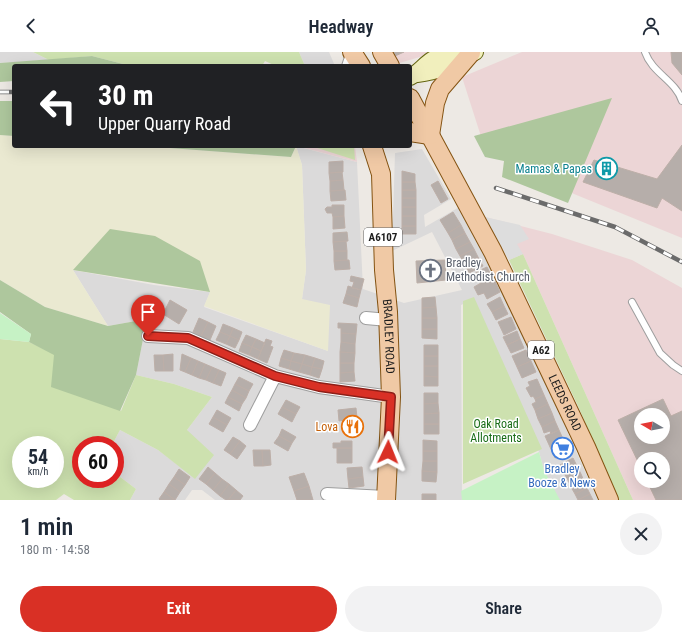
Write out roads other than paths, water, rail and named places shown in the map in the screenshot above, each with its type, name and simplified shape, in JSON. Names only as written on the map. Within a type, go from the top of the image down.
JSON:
[{"type":"main road","points":[[382,52],[389,64]]},
{"type":"main road","points":[[413,76],[437,71],[450,66],[473,53]]},
{"type":"main road","points":[[412,132],[430,135],[435,103],[440,89],[473,53]]},
{"type":"main road","points":[[355,58],[369,64]]},
{"type":"main road","name":"LEEDS ROAD","points":[[412,102],[493,252],[582,439],[609,500]]},
{"type":"main road","name":"LEEDS ROAD","points":[[412,122],[430,135]]},
{"type":"main road","name":"BRADLEY ROAD","points":[[378,148],[381,174],[384,270],[388,320],[391,397],[386,498]]},
{"type":"street","points":[[366,318],[388,320]]},
{"type":"street","points":[[148,336],[188,338],[275,376],[319,387],[391,397]]},
{"type":"street","points":[[250,425],[275,376]]},
{"type":"street","points":[[327,492],[386,498]]},
{"type":"lane","points":[[645,52],[647,58],[657,71],[680,93],[682,101]]},
{"type":"lane","points":[[632,302],[660,352],[672,365],[682,371]]},
{"type":"railway","points":[[0,92],[12,92]]},
{"type":"railway","points":[[496,188],[615,227],[682,262]]},
{"type":"place","name":"Mamas & Papas","points":[[607,169]]},
{"type":"place","name":"Bradley Methodist Church","points":[[431,270]]},
{"type":"place","name":"Lova","points":[[353,427]]},
{"type":"place","name":"Bradley Booze & News","points":[[562,448]]},
{"type":"park label","name":"Oak Road Allotments","points":[[496,431]]}]
